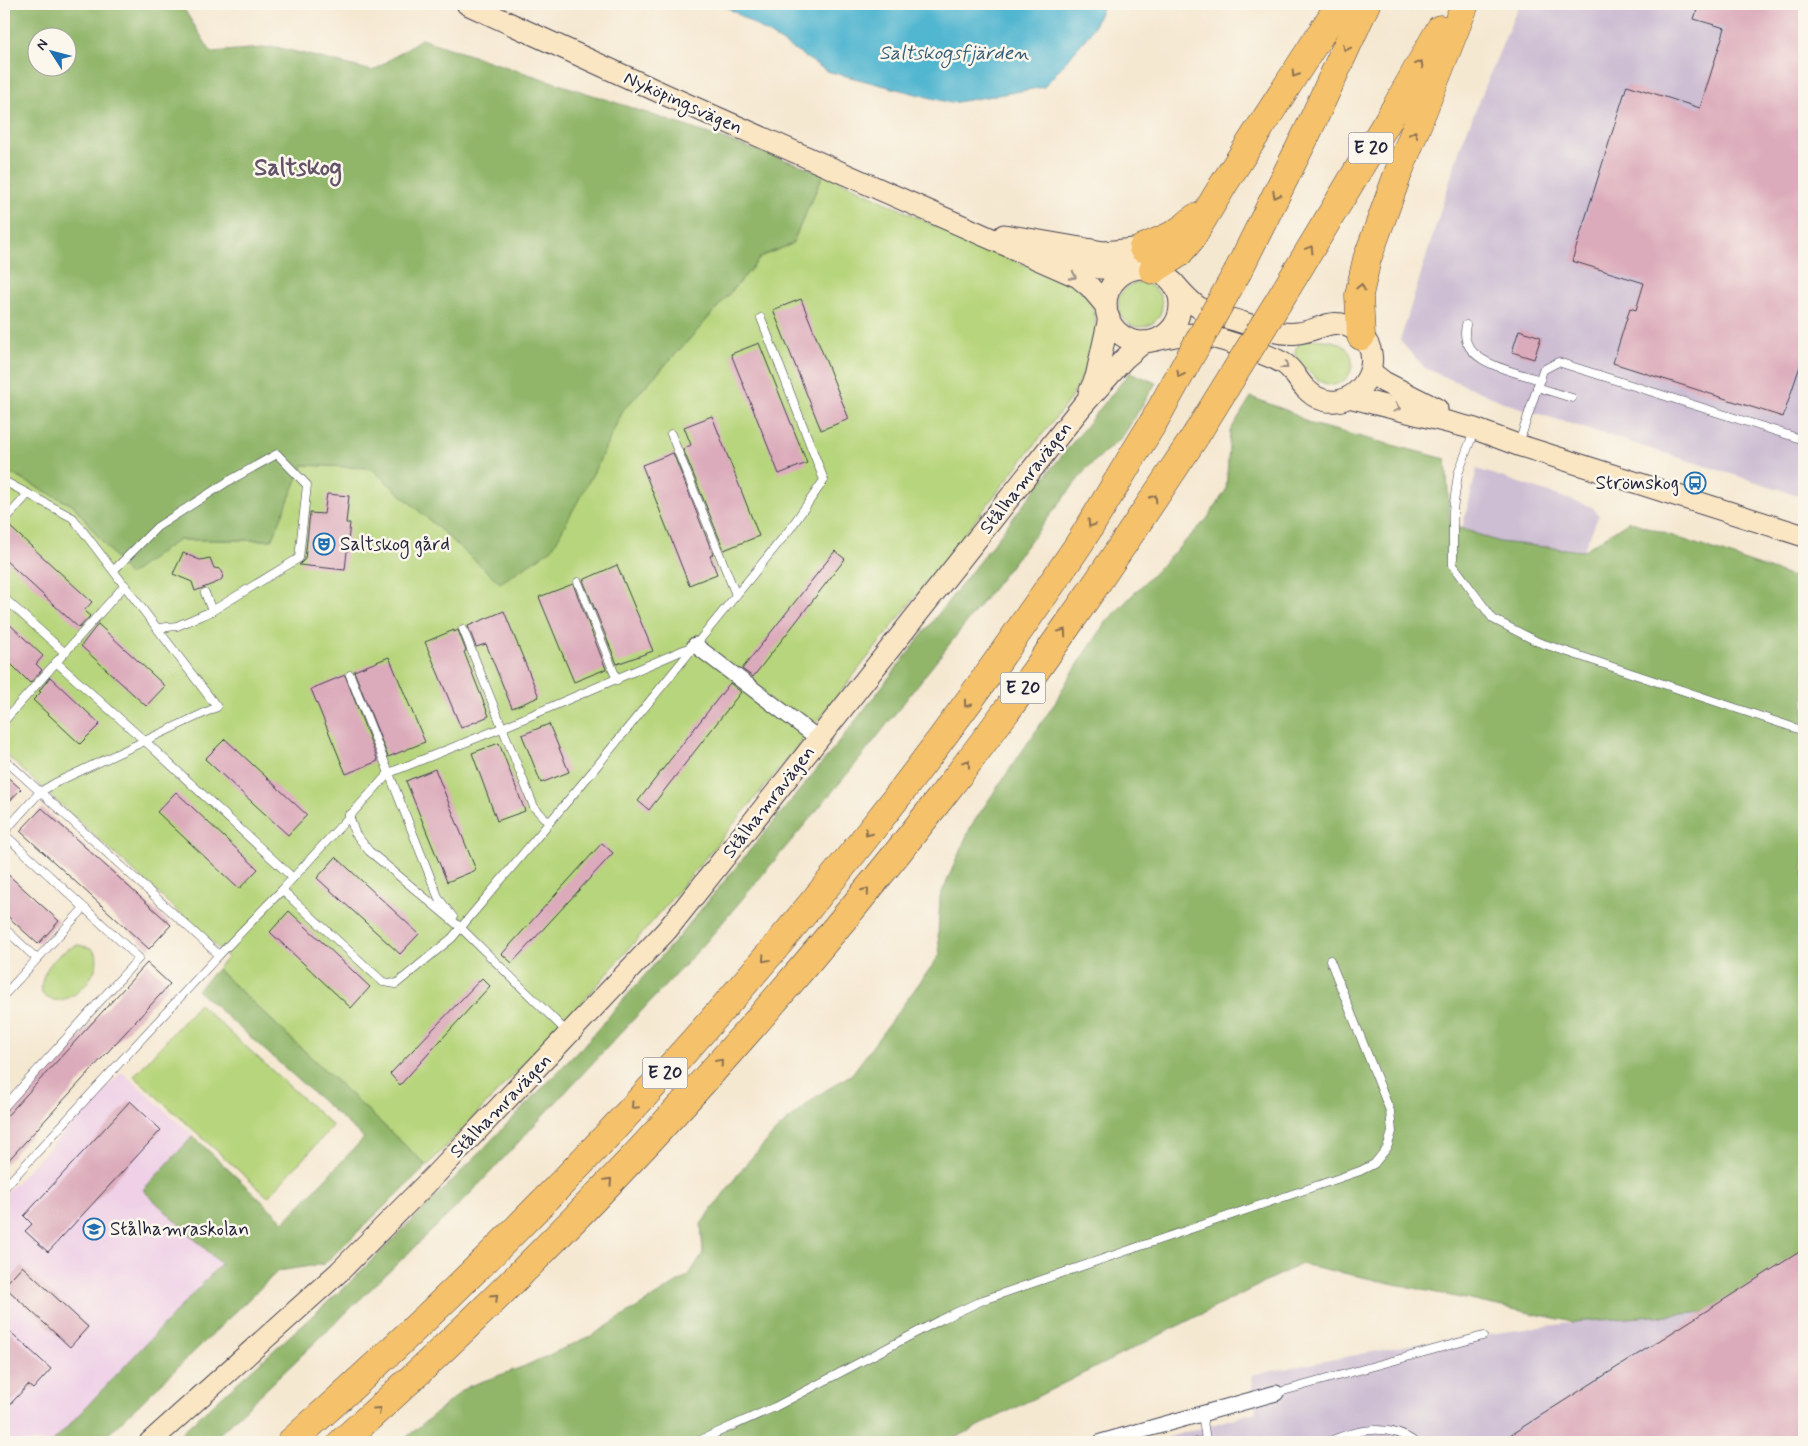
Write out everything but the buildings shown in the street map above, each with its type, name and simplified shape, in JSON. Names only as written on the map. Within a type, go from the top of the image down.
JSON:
[{"type":"highway","points":[[1150,267],[1178,254],[1190,240],[1225,182],[1340,4]]},
{"type":"highway","name":"E 20","points":[[291,1442],[365,1376],[522,1225],[677,1061],[810,907],[913,777],[996,665],[1078,545],[1153,423],[1238,271],[1308,131],[1366,4]]},
{"type":"highway","name":"E 20","points":[[342,1442],[388,1402],[548,1246],[701,1084],[836,929],[940,799],[1021,691],[1110,565],[1196,435],[1396,107],[1454,4]]},
{"type":"highway","points":[[1361,336],[1359,295],[1367,259],[1399,171],[1465,4]]},
{"type":"main road","name":"Nyköpingsvägen","points":[[467,4],[900,200],[1078,277],[1090,287],[1107,312]]},
{"type":"main road","name":"Nyköpingsvägen","points":[[900,200],[1004,235],[1104,252],[1150,267]]},
{"type":"main road","points":[[1150,267],[1203,310],[1289,333],[1300,333],[1325,324],[1336,324],[1351,328],[1361,336],[1370,351],[1371,372],[1365,384],[1349,397],[1340,401],[1330,401],[1311,394],[1287,366],[1280,361],[1242,346],[1194,334],[1150,341],[1126,338],[1118,332],[1107,312],[1107,294],[1112,284],[1121,274],[1150,267]]},
{"type":"main road","points":[[1150,267],[1180,298],[1178,318],[1173,326],[1166,334],[1150,341]]},
{"type":"main road","name":"Stålhamravägen","points":[[1084,406],[1096,377],[1107,312]]},
{"type":"main road","name":"Stålhamravägen","points":[[150,1442],[339,1272],[435,1175],[667,930],[1084,406],[1124,359],[1150,341]]},
{"type":"main road","points":[[1371,372],[1384,382],[1475,429]]},
{"type":"main road","points":[[1349,397],[1475,429],[1804,536]]},
{"type":"street","name":"Stålhamravägen","points":[[695,645],[819,739]]},
{"type":"street","points":[[1101,1442],[1276,1393]]},
{"type":"lane","points":[[282,890],[383,982],[396,984],[452,938],[592,772],[790,529],[824,480],[760,318]]},
{"type":"lane","points":[[1466,326],[1465,332],[1468,348],[1481,360],[1572,398]]},
{"type":"lane","points":[[1518,444],[1543,370],[1558,362],[1804,440]]},
{"type":"lane","points":[[1475,429],[1458,474],[1454,510],[1453,565],[1493,619],[1538,642],[1804,731]]},
{"type":"lane","points":[[671,434],[736,595]]},
{"type":"lane","points":[[114,570],[157,528],[227,482],[277,454],[307,485],[299,558],[212,612],[177,626],[158,628]]},
{"type":"lane","points":[[4,481],[73,518],[218,707],[57,782],[40,792],[4,833],[139,958],[4,1107]]},
{"type":"lane","points":[[4,521],[28,494]]},
{"type":"lane","points":[[578,582],[617,680]]},
{"type":"lane","points":[[4,721],[125,585]]},
{"type":"lane","points":[[205,593],[212,612]]},
{"type":"lane","points":[[4,598],[64,652]]},
{"type":"lane","points":[[463,629],[504,727],[534,807],[548,822]]},
{"type":"lane","points":[[4,1188],[389,773],[617,680],[695,645]]},
{"type":"lane","points":[[56,662],[292,877]]},
{"type":"lane","points":[[350,675],[439,899],[460,927]]},
{"type":"lane","points":[[4,760],[219,955]]},
{"type":"lane","points":[[349,815],[355,833],[370,851],[460,927],[570,1034]]},
{"type":"lane","points":[[4,995],[84,908]]},
{"type":"lane","points":[[4,928],[37,959]]},
{"type":"lane","points":[[696,1442],[775,1406],[947,1316],[983,1300],[1295,1194],[1360,1171],[1374,1164],[1384,1152],[1390,1140],[1392,1121],[1390,1111],[1330,960]]},
{"type":"lane","points":[[1276,1393],[1484,1336]]},
{"type":"lane","points":[[1196,1442],[1206,1441],[1202,1414]]},
{"type":"lane","points":[[1328,1442],[1352,1433],[1380,1430],[1399,1433],[1415,1442]]},
{"type":"shaded area","points":[[1519,4],[1804,4],[1804,497],[1508,404],[1425,368],[1400,341],[1460,148]]},
{"type":"shaded area","points":[[1477,469],[1592,507],[1599,515],[1583,551],[1499,542],[1462,529]]},
{"type":"shaded area","name":"Stålhamraskolan","points":[[122,1072],[193,1136],[143,1190],[221,1264],[53,1442],[4,1442],[4,1195]]},
{"type":"shaded area","points":[[1804,1208],[1804,1442],[1152,1442],[1256,1412],[1252,1375],[1408,1345],[1577,1322]]},
{"type":"green space","points":[[4,4],[182,4],[211,52],[276,47],[373,71],[421,39],[824,173],[792,244],[762,256],[697,331],[623,410],[596,468],[552,549],[500,583],[371,468],[303,465],[272,540],[178,540],[129,575],[74,506],[4,470]]},
{"type":"green space","points":[[824,173],[990,252],[1075,283],[1093,305],[1096,325],[1094,352],[1071,398],[799,745],[658,915],[579,1006],[427,1166],[217,969],[228,957],[4,753],[4,470],[74,506],[129,574],[178,540],[272,540],[302,465],[371,468],[500,582],[596,468],[623,410],[697,331],[762,256],[792,244]]},
{"type":"green space","points":[[1140,283],[1152,287],[1158,293],[1162,305],[1158,317],[1152,323],[1140,327],[1128,323],[1122,317],[1118,305],[1122,293],[1128,287]]},
{"type":"green space","points":[[1308,339],[1334,342],[1347,349],[1352,360],[1352,366],[1343,381],[1332,385],[1324,383],[1302,366],[1296,357],[1295,350],[1302,342]]},
{"type":"green space","points":[[1130,372],[1156,383],[1123,436],[1087,468],[859,760],[706,942],[469,1195],[211,1442],[171,1442],[348,1284],[448,1185],[583,1046],[679,936],[832,751],[1055,464]]},
{"type":"green space","points":[[1251,397],[1288,411],[1311,424],[1446,459],[1450,524],[1499,542],[1583,551],[1629,521],[1804,581],[1804,1305],[1573,1322],[1301,1264],[947,1442],[401,1442],[467,1387],[525,1366],[593,1335],[689,1275],[703,1253],[701,1224],[745,1165],[778,1129],[817,1096],[852,1074],[940,955],[938,935],[940,897],[971,826],[1055,703],[1067,681],[1107,621],[1207,519],[1226,490],[1230,431]]},
{"type":"green space","points":[[78,945],[91,948],[96,953],[97,963],[88,982],[71,997],[61,1000],[51,999],[42,994],[43,978],[46,970],[63,952]]},
{"type":"green space","points":[[217,969],[427,1166],[324,1264],[278,1271],[100,1442],[53,1442],[221,1264],[143,1190],[193,1136],[284,1222],[364,1138],[197,990]]},
{"type":"green space","points":[[199,1004],[333,1126],[268,1197],[134,1076]]},
{"type":"water","name":"Saltskogsfjärden","points":[[722,4],[1104,4],[1091,32],[1044,87],[951,103],[827,71]]},
{"type":"place","name":"Strömskog","points":[[1695,483]]},
{"type":"place","name":"Saltskog gård","points":[[324,544]]},
{"type":"place","name":"Stålhamraskolan","points":[[94,1229]]},
{"type":"district","name":"Saltskog","points":[[298,168]]}]
